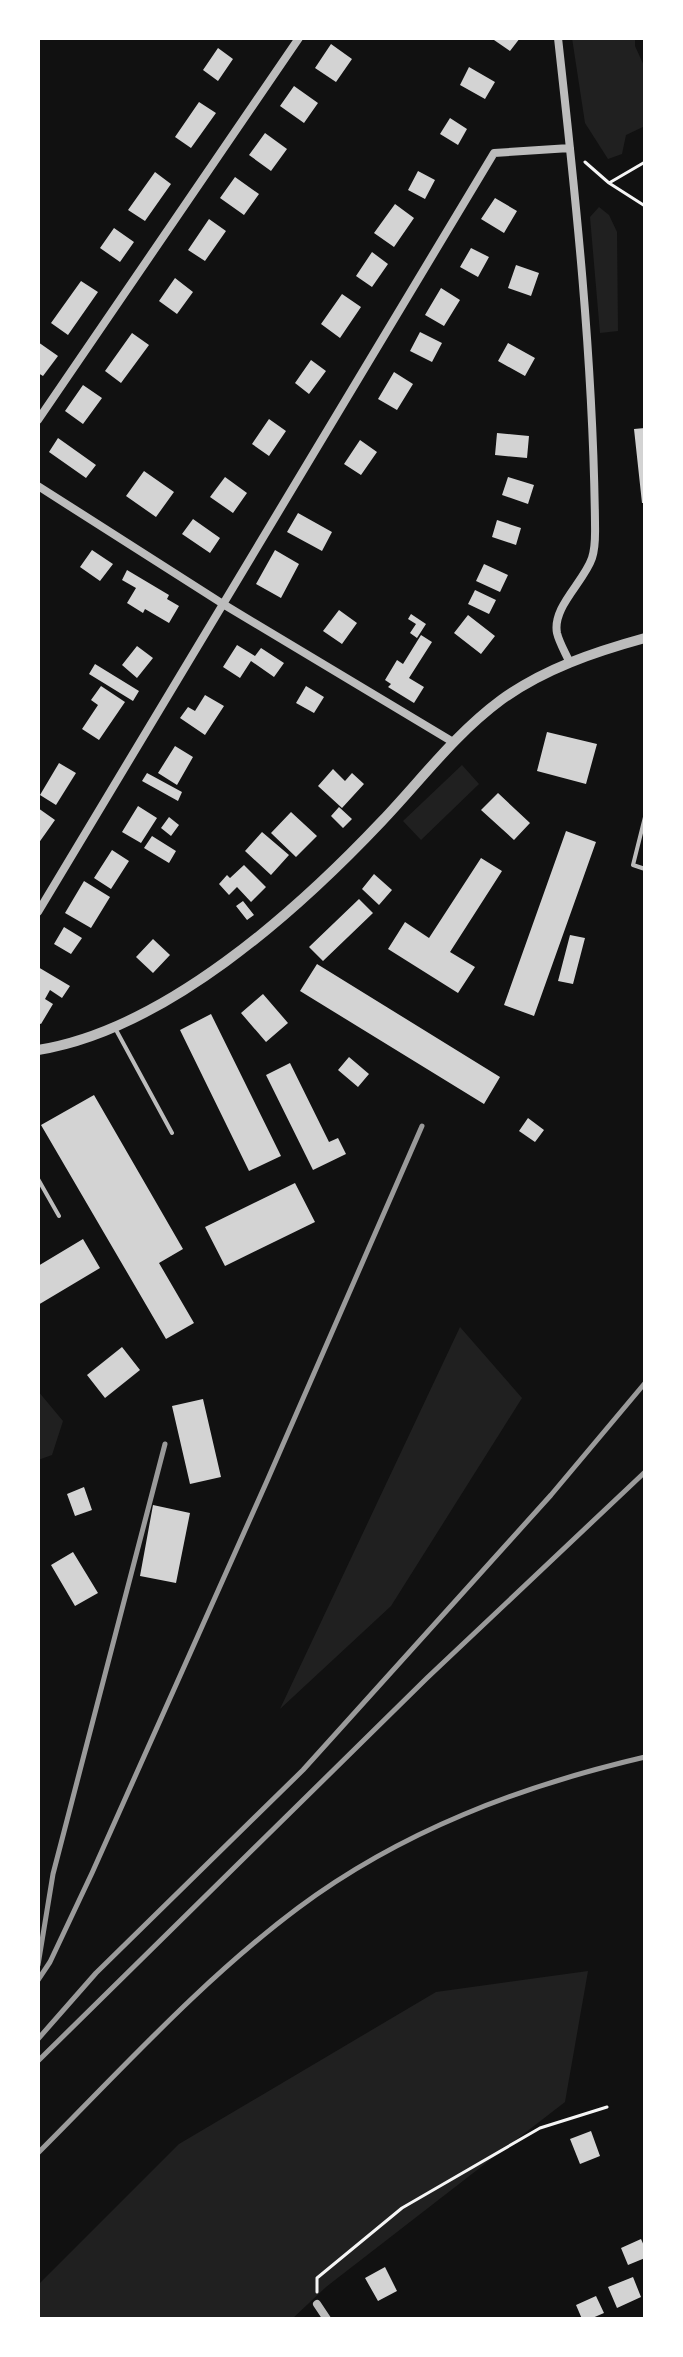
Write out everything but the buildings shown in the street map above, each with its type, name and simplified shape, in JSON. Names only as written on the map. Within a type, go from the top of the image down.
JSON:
[{"type":"street","points":[[38,420],[299,38]]},
{"type":"street","points":[[558,38],[579,234],[594,459],[595,540],[592,558],[557,619],[557,634],[569,661]]},
{"type":"street","points":[[38,912],[494,153],[570,148]]},
{"type":"street","points":[[38,486],[223,604],[453,742]]},
{"type":"street","points":[[38,1050],[113,1026],[184,991],[237,954],[303,897],[381,822],[453,742],[502,699],[569,661],[645,638]]},
{"type":"street","points":[[317,2304],[327,2319]]},
{"type":"lane","points":[[645,817],[633,865],[645,869]]},
{"type":"lane","points":[[113,1026],[172,1133]]},
{"type":"lane","points":[[38,1179],[59,1216]]},
{"type":"path","points":[[570,148],[609,183],[645,206]]},
{"type":"path","points":[[609,183],[645,162]]},
{"type":"path","points":[[317,2304],[317,2278],[402,2208],[540,2128],[607,2107]]},
{"type":"shaded area","points":[[572,38],[635,38],[635,46],[645,68],[645,126],[626,135],[622,154],[608,159],[585,123]]},
{"type":"shaded area","points":[[599,207],[609,215],[617,232],[618,331],[600,333],[590,217]]},
{"type":"shaded area","points":[[462,765],[479,784],[421,840],[403,821]]},
{"type":"shaded area","points":[[460,1327],[522,1398],[391,1606],[280,1709]]},
{"type":"shaded area","points":[[38,1391],[63,1421],[52,1455],[38,1460]]},
{"type":"shaded area","points":[[588,1971],[565,2102],[326,2287],[292,2319],[38,2319],[38,2285],[179,2144],[436,1992]]},
{"type":"railway","points":[[38,1980],[50,1962],[92,1873],[422,1126]]},
{"type":"railway","points":[[38,2039],[96,1973],[303,1770],[551,1495],[645,1383]]},
{"type":"railway","points":[[38,1965],[53,1874],[165,1444]]},
{"type":"railway","points":[[38,2061],[427,1678],[645,1472]]},
{"type":"railway","points":[[38,2153],[229,1964],[337,1881],[378,1856],[464,1814],[553,1782],[645,1757]]}]
